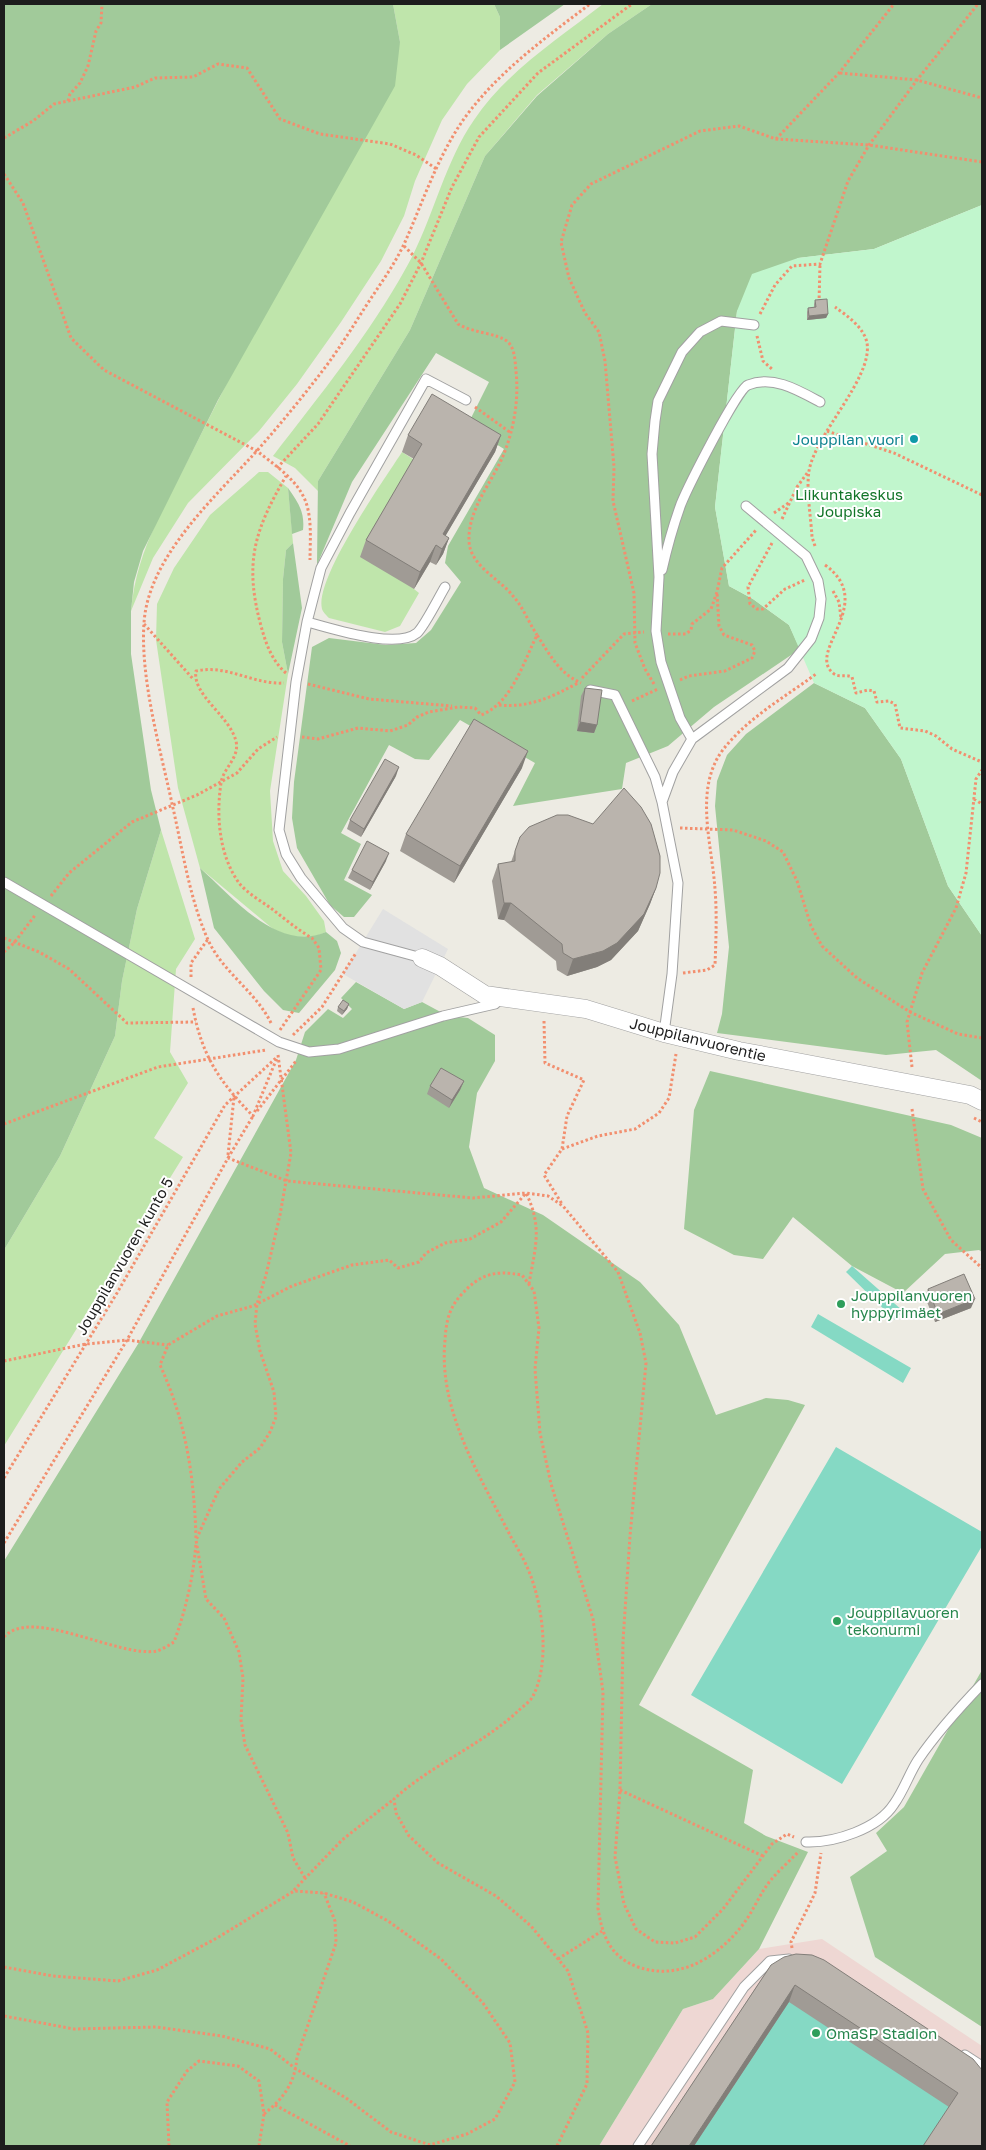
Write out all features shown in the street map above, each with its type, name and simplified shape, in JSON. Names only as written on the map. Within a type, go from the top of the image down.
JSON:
[{"type":"street","name":"Jouppilanvuorentie","points":[[422,958],[440,966],[485,996],[545,1002],[586,1009],[664,1033],[740,1051],[970,1095],[982,1101]]},
{"type":"lane","points":[[692,739],[680,718],[661,662],[656,633],[659,580],[652,454],[658,401],[682,352],[700,332],[721,321],[754,325]]},
{"type":"lane","points":[[422,958],[392,952],[364,942],[343,928],[301,878],[286,854],[280,830],[288,735],[296,682],[307,622],[322,568],[350,513],[426,379],[466,400]]},
{"type":"lane","points":[[659,580],[682,502],[731,405],[746,385],[765,380],[791,387],[820,402]]},
{"type":"lane","points":[[662,802],[673,772],[692,739],[788,668],[811,639],[819,618],[821,599],[818,580],[806,556],[746,506]]},
{"type":"lane","points":[[307,622],[375,638],[402,640],[417,633],[445,587]]},
{"type":"lane","points":[[586,689],[615,695],[655,777],[662,802],[678,883],[672,974],[664,1033]]},
{"type":"lane","points":[[4,882],[280,1042],[309,1052],[339,1048],[443,1016],[494,1004],[504,997]]},
{"type":"lane","points":[[806,1842],[823,1843],[869,1826],[893,1806],[918,1761],[953,1714],[982,1684]]},
{"type":"lane","points":[[638,2146],[744,1987],[770,1961],[798,1959]]},
{"type":"lane","points":[[957,2050],[982,2066]]},
{"type":"path","points":[[68,101],[70,94],[80,83],[88,66],[96,31],[103,14],[102,4]]},
{"type":"path","points":[[305,1878],[293,1858],[288,1833],[245,1745],[241,1720],[243,1678],[239,1652],[224,1618],[206,1599],[196,1540],[219,1489],[242,1462],[260,1448],[270,1432],[276,1417],[274,1392],[258,1342],[255,1324],[257,1304],[266,1274],[287,1181],[291,1153],[278,1057],[280,1042],[263,1007],[217,957],[208,939],[188,876],[157,735],[144,657],[146,607],[157,576],[174,547],[200,513],[257,450],[328,363],[390,271],[404,246],[450,142],[472,108],[503,75],[590,4]]},
{"type":"path","points":[[277,468],[318,424],[361,364],[400,304],[421,263],[452,187],[479,137],[538,73],[632,4]]},
{"type":"path","points":[[776,139],[839,72],[894,4]]},
{"type":"path","points":[[819,304],[820,264],[848,180],[869,145],[917,80],[978,4]]},
{"type":"path","points":[[4,138],[33,121],[54,104],[135,87],[156,78],[193,77],[218,64],[247,68],[280,119],[320,134],[390,144],[416,155],[438,170]]},
{"type":"path","points":[[839,72],[917,80],[982,98]]},
{"type":"path","points":[[659,689],[654,686],[645,669],[635,643],[634,593],[613,501],[614,467],[605,361],[598,332],[585,312],[569,278],[561,242],[572,205],[591,184],[700,131],[739,126],[776,139],[869,145],[982,162]]},
{"type":"path","points":[[4,174],[23,203],[71,338],[104,370],[257,450],[286,476],[302,494],[307,509],[311,564]]},
{"type":"path","points":[[404,246],[421,263],[458,324],[467,330],[507,341],[513,350],[517,375],[517,406],[511,433],[502,457],[478,502],[470,526],[469,542],[477,562],[514,597],[554,663],[564,674],[604,693]]},
{"type":"path","points":[[791,387],[763,361],[754,325],[775,285],[792,266],[820,264]]},
{"type":"path","points":[[835,307],[854,321],[867,343],[863,367],[816,451],[809,472],[797,487],[777,533],[748,587],[750,604],[757,609],[763,609],[795,584],[807,580],[818,580],[828,585],[835,594],[841,619]]},
{"type":"path","points":[[466,400],[511,433]]},
{"type":"path","points":[[827,431],[894,454],[982,495]]},
{"type":"path","points":[[809,472],[812,537],[818,553]]},
{"type":"path","points":[[286,476],[266,510],[256,542],[251,576],[257,612],[268,649],[278,667],[296,682]]},
{"type":"path","points":[[499,705],[518,707],[537,703],[578,682],[624,634],[635,632],[686,634],[692,624],[711,609],[722,568],[764,521],[790,502]]},
{"type":"path","points":[[818,580],[821,561],[838,573],[846,592],[841,619],[830,645],[828,665],[832,673],[852,677],[856,692],[868,690],[874,692],[877,702],[895,704],[900,728],[925,731],[936,736],[952,749],[982,762]]},
{"type":"path","points":[[618,703],[635,700],[689,676],[725,671],[752,658],[755,652],[752,645],[741,639],[724,635],[720,626],[717,592]]},
{"type":"path","points":[[144,624],[221,713],[236,741],[237,752],[221,780],[218,812],[222,843],[230,865],[240,884],[312,938],[320,948],[321,970],[280,1042],[278,1057],[253,1116]]},
{"type":"path","points":[[194,681],[196,671],[207,669],[224,670],[270,684],[296,682],[368,699],[475,708],[482,715],[499,705],[514,682],[537,636]]},
{"type":"path","points":[[672,974],[707,970],[715,965],[717,918],[706,805],[708,776],[722,752],[743,729],[816,674]]},
{"type":"path","points":[[4,952],[14,943],[69,874],[112,836],[132,822],[197,795],[221,780],[237,773],[258,748],[280,735],[318,739],[358,728],[390,731],[408,725],[416,717],[429,712],[458,707]]},
{"type":"path","points":[[914,1085],[907,1022],[922,973],[956,908],[966,874],[976,779],[982,770]]},
{"type":"path","points":[[974,799],[982,804]]},
{"type":"path","points":[[667,829],[709,828],[734,830],[766,841],[782,852],[797,881],[810,926],[822,946],[857,978],[910,1012],[958,1034],[982,1038]]},
{"type":"path","points":[[4,938],[39,952],[69,969],[127,1023],[196,1022]]},
{"type":"path","points":[[208,939],[191,963],[190,991],[196,1022],[207,1058],[215,1073],[253,1116]]},
{"type":"path","points":[[4,1124],[158,1067],[280,1042],[322,1008],[364,942]]},
{"type":"path","points":[[4,1967],[53,1976],[118,1981],[157,1970],[218,1938],[294,1891],[342,1840],[433,1769],[506,1722],[533,1697],[543,1666],[541,1618],[530,1574],[456,1425],[446,1389],[443,1352],[447,1318],[460,1296],[478,1278],[505,1272],[522,1275],[534,1291],[539,1328],[535,1369],[540,1433],[551,1484],[593,1619],[603,1692],[598,1908],[602,1931],[618,1955],[628,1963],[644,1969],[660,1972],[698,1965],[719,1952],[737,1932],[766,1886],[806,1842],[787,1834],[772,1844],[723,1909],[696,1937],[675,1942],[655,1942],[636,1929],[624,1904],[615,1857],[620,1790],[624,1632],[630,1536],[646,1363],[640,1333],[618,1272],[563,1206],[544,1175],[562,1149],[567,1116],[584,1080],[545,1063],[543,1032],[545,1002]]},
{"type":"path","points":[[562,1149],[598,1136],[635,1129],[659,1113],[669,1098],[677,1047]]},
{"type":"path","points":[[4,1543],[127,1340],[253,1116],[292,1064],[309,1052]]},
{"type":"path","name":"Jouppilanvuoren kunto 5","points":[[4,1478],[86,1344],[225,1105],[278,1057]]},
{"type":"path","points":[[228,1158],[234,1096]]},
{"type":"path","points":[[912,1109],[924,1189],[951,1240],[982,1268]]},
{"type":"path","points":[[228,1158],[287,1181],[473,1198],[526,1193],[548,1196],[563,1206]]},
{"type":"path","points":[[526,1193],[536,1212],[537,1236],[529,1285]]},
{"type":"path","points":[[4,1361],[86,1344],[127,1340],[168,1345],[217,1316],[257,1304],[292,1286],[352,1265],[389,1260],[398,1268],[419,1262],[426,1253],[445,1243],[470,1239],[502,1222],[526,1193]]},
{"type":"path","points":[[4,1637],[7,1634],[27,1627],[46,1626],[114,1645],[146,1651],[159,1650],[174,1642],[192,1581],[196,1540],[195,1492],[185,1433],[173,1393],[160,1365],[168,1345]]},
{"type":"path","points":[[620,1790],[762,1856]]},
{"type":"path","points":[[394,1799],[396,1813],[409,1836],[438,1863],[496,1896],[531,1926],[568,1971],[588,2033],[587,2084],[557,2146]]},
{"type":"path","points":[[798,1959],[791,1942],[815,1893],[823,1843]]},
{"type":"path","points":[[4,2016],[74,2029],[156,2027],[222,2036],[270,2050],[296,2069],[346,2098],[391,2132],[430,2145],[467,2134],[494,2119],[515,2082],[510,2043],[483,2003],[441,1959],[388,1921],[353,1902],[324,1893],[294,1891]]},
{"type":"path","points":[[264,2114],[289,2090],[296,2069],[297,2057],[336,1943],[335,1921],[324,1893]]},
{"type":"path","points":[[558,1959],[602,1931]]},
{"type":"path","points":[[169,2146],[167,2102],[187,2071],[200,2061],[238,2066],[259,2081],[264,2114],[259,2146]]},
{"type":"path","points":[[275,2105],[350,2146]]},
{"type":"shaded area","points":[[383,909],[448,949],[422,1002],[404,1009],[343,974]]},
{"type":"shaded area","name":"OmaSP Stadion","points":[[822,1939],[982,2046],[982,2146],[599,2146],[683,2009],[713,1999],[759,1949]]},
{"type":"green space","points":[[4,4],[393,4],[400,42],[395,86],[218,400],[143,551],[134,582],[131,611],[131,654],[151,790],[161,830],[137,909],[122,981],[115,1036],[60,1156],[4,1250]]},
{"type":"green space","points":[[393,4],[494,4],[500,17],[500,50],[467,84],[442,120],[415,181],[404,216],[381,261],[341,322],[297,384],[259,431],[188,503],[153,558],[131,611],[134,587],[140,565],[157,521],[400,42]]},
{"type":"green space","points":[[494,4],[565,4],[500,50],[500,17]]},
{"type":"green space","points":[[603,4],[652,4],[608,34],[537,95],[485,156],[410,330],[318,481],[318,491],[295,468],[273,456],[343,364],[392,293],[424,231],[446,174],[463,137],[474,120],[517,71]]},
{"type":"green space","points":[[652,4],[982,4],[982,205],[874,249],[798,258],[737,311],[715,507],[729,586],[753,599],[789,625],[800,649],[714,707],[668,746],[626,763],[622,789],[513,806],[535,763],[460,720],[429,760],[415,759],[389,745],[341,833],[361,844],[344,880],[372,895],[354,917],[344,917],[330,905],[297,848],[292,818],[294,782],[312,647],[329,638],[386,645],[416,643],[431,630],[461,582],[445,563],[448,546],[504,449],[467,426],[489,382],[436,353],[352,482],[317,565],[318,481],[410,330],[485,156],[537,96],[608,34]]},
{"type":"green space","name":"Liikuntakeskus Joupiska","points":[[982,205],[982,936],[948,886],[901,759],[865,708],[814,683],[789,625],[753,599],[729,586],[715,507],[737,311],[752,274],[798,258],[874,249]]},
{"type":"green space","points":[[402,452],[416,461],[414,589],[419,593],[400,626],[385,632],[329,618],[322,609],[322,595],[329,576],[352,530]]},
{"type":"green space","points":[[259,472],[268,472],[288,488],[293,543],[286,550],[283,579],[282,642],[288,674],[270,791],[273,841],[283,871],[306,896],[324,921],[326,932],[316,936],[292,937],[273,929],[200,868],[178,788],[156,640],[157,604],[174,568],[210,515]]},
{"type":"green space","points":[[288,488],[298,503],[303,518],[303,530],[292,534]]},
{"type":"green space","points":[[293,543],[302,608],[288,674],[282,642],[283,579],[286,550]]},
{"type":"green space","points":[[814,683],[865,708],[901,759],[948,886],[982,936],[982,1081],[936,1050],[886,1055],[717,1033],[722,1014],[729,947],[715,806],[717,781],[727,755],[746,734]]},
{"type":"green space","points":[[161,830],[195,939],[176,969],[170,1052],[188,1083],[154,1138],[183,1157],[4,1446],[4,1250],[60,1156],[115,1036],[122,981],[137,909]]},
{"type":"green space","points":[[200,868],[241,907],[273,929],[290,935],[308,936],[326,932],[337,941],[341,953],[335,970],[299,1013],[283,1010],[264,991],[214,928]]},
{"type":"green space","points":[[356,982],[404,1009],[422,1002],[448,1016],[468,1018],[495,1035],[495,1061],[477,1093],[469,1147],[484,1188],[543,1215],[640,1282],[679,1325],[716,1415],[766,1398],[788,1400],[805,1405],[639,1705],[753,1770],[744,1823],[766,1836],[808,1852],[759,1949],[713,1999],[683,2009],[599,2146],[4,2146],[4,1561],[138,1344],[296,1060],[305,1032],[328,1009],[343,1018],[352,1009],[341,998]]},
{"type":"green space","points":[[710,1071],[951,1125],[982,1138],[982,1252],[979,1250],[945,1254],[903,1293],[852,1266],[793,1217],[763,1259],[734,1255],[684,1229],[694,1110]]},
{"type":"green space","points":[[852,1266],[903,1311],[895,1320],[846,1272]]},
{"type":"green space","points":[[818,1314],[911,1368],[903,1383],[811,1327]]},
{"type":"green space","name":"Jouppilavuoren tekonurmi","points":[[836,1447],[982,1532],[982,1546],[842,1784],[691,1695]]},
{"type":"green space","points":[[982,1670],[982,2027],[875,1957],[850,1877],[887,1851],[876,1833],[904,1807]]},
{"type":"green space","name":"OmaSP Stadion","points":[[778,1974],[982,2130],[982,2146],[656,2146]]},
{"type":"building","points":[[827,299],[828,314],[809,316],[808,308],[816,307],[815,300]]},
{"type":"building","points":[[432,394],[501,435],[443,534],[449,538],[442,549],[436,545],[420,572],[366,540],[422,444],[408,435]]},
{"type":"building","points":[[585,688],[602,690],[597,725],[580,722]]},
{"type":"building","points":[[474,719],[528,751],[460,866],[406,834]]},
{"type":"building","points":[[385,759],[399,767],[364,829],[350,820]]},
{"type":"building","points":[[624,788],[641,807],[651,824],[660,856],[660,873],[656,888],[644,914],[617,943],[603,951],[573,959],[563,953],[562,944],[511,903],[504,903],[498,864],[515,861],[515,851],[520,837],[529,827],[557,815],[568,815],[593,824]]},
{"type":"building","points":[[367,841],[389,853],[373,882],[352,870]]},
{"type":"building","points":[[343,1000],[349,1004],[344,1011],[338,1007]]},
{"type":"building","points":[[441,1068],[464,1081],[452,1100],[430,1086]]},
{"type":"building","points":[[964,1274],[975,1299],[938,1314],[928,1289]]},
{"type":"building","points":[[796,1954],[812,1955],[824,1960],[973,2059],[982,2070],[982,2146],[923,2146],[958,2093],[795,1985],[689,2146],[651,2146],[771,1965],[784,1957]]},
{"type":"place","name":"Jouppilan vuori","points":[[914,439]]},
{"type":"place","name":"Jouppilanvuoren hyppyrimäet","points":[[841,1304]]},
{"type":"place","name":"Jouppilavuoren tekonurmi","points":[[837,1621]]},
{"type":"place","name":"OmaSP Stadion","points":[[816,2033]]}]
